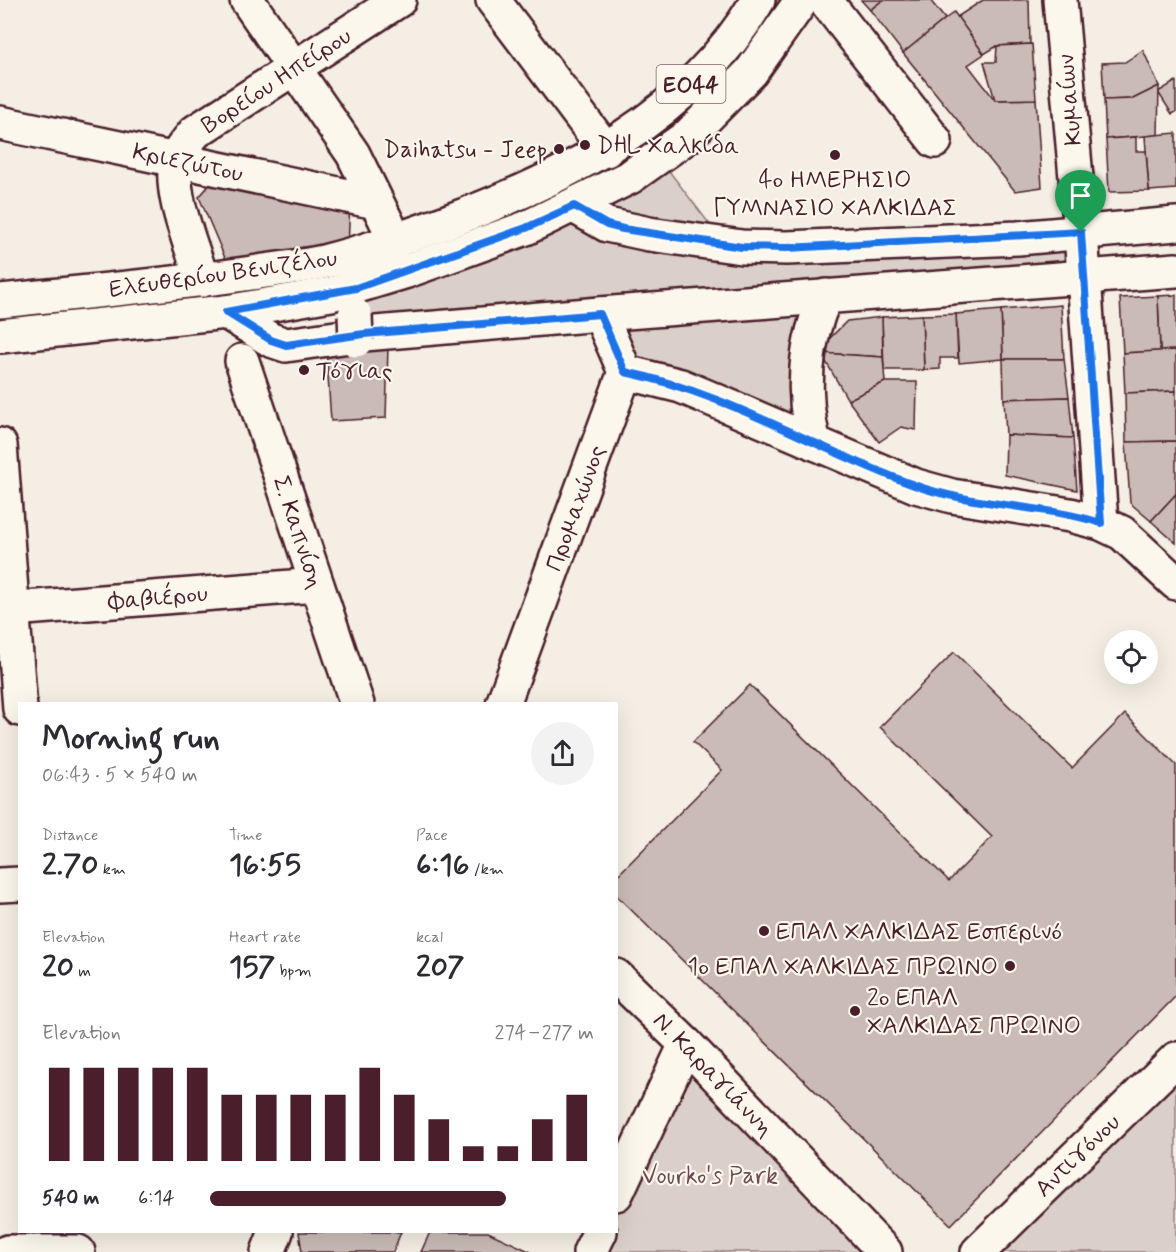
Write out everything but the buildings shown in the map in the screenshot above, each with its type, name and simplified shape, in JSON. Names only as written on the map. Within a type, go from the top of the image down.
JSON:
[{"type":"street","points":[[247,0],[353,154],[396,241]]},
{"type":"street","name":"Βορείου Ηπείρου","points":[[177,159],[195,132],[399,0]]},
{"type":"street","points":[[493,0],[606,150]]},
{"type":"street","name":"ΕΟ44","points":[[606,150],[636,130],[695,81],[722,52],[758,0]]},
{"type":"street","name":"ΕΟ44","points":[[574,206],[630,177],[687,136],[751,72],[802,0]]},
{"type":"street","points":[[825,0],[934,141]]},
{"type":"street","name":"Κυμαίων","points":[[1060,0],[1081,232],[1101,523]]},
{"type":"street","name":"Κριεζώτου","points":[[0,123],[376,202]]},
{"type":"street","name":"Ελευθερίου Βενιζέλου","points":[[0,301],[202,280],[322,262],[396,241],[512,198],[606,150]]},
{"type":"street","points":[[177,159],[175,191],[202,280]]},
{"type":"street","points":[[574,206],[607,225],[623,229],[742,247],[787,248],[1081,232],[1176,224]]},
{"type":"street","name":"Ελευθερίου Βενιζέλου","points":[[0,336],[226,312],[331,294],[407,271],[526,228],[574,206]]},
{"type":"street","points":[[226,312],[271,340],[286,345],[364,334],[600,314],[1176,270]]},
{"type":"street","points":[[331,294],[340,300],[350,297],[356,334]]},
{"type":"street","points":[[814,442],[806,399],[808,355],[816,319],[826,296]]},
{"type":"street","points":[[600,314],[625,372],[681,386],[916,486],[952,496],[1070,515],[1101,523],[1122,533],[1176,583]]},
{"type":"street","name":"Σ. Καπνίση","points":[[242,361],[356,702]]},
{"type":"street","name":"Προμαχώνος","points":[[504,702],[625,372]]},
{"type":"street","points":[[0,445],[6,609],[19,702]]},
{"type":"street","name":"Φαβιέρου","points":[[6,609],[316,585]]},
{"type":"street","points":[[0,885],[18,884]]},
{"type":"street","name":"Ν. Καραγιάννη","points":[[618,978],[686,1044],[885,1252]]},
{"type":"street","points":[[618,1190],[686,1044]]},
{"type":"street","name":"Αντιγόνου","points":[[978,1252],[1176,1059]]},
{"type":"street","points":[[58,1233],[60,1252]]},
{"type":"street","points":[[268,1252],[276,1233]]},
{"type":"street","points":[[591,1252],[600,1233]]},
{"type":"street","points":[[8,1252],[78,1252]]},
{"type":"green space","points":[[758,0],[802,0],[659,158],[715,231],[719,243],[1081,233],[1084,277],[826,296],[814,443],[625,372],[600,314],[364,334],[356,288],[606,150]]},
{"type":"green space","name":"Vourko's Park","points":[[686,1044],[895,1252],[589,1252],[598,1233],[618,1233],[618,1190]]},
{"type":"green space","points":[[1176,1059],[1176,1252],[978,1252]]},
{"type":"place","name":"DHL Χαλκίδα","points":[[585,145]]},
{"type":"place","name":"Daihatsu - Jeep","points":[[559,149]]},
{"type":"place","name":"4ο ΗΜΕΡΗΣΙΟ ΓΥΜΝΑΣΙΟ ΧΑΛΚΙΔΑΣ","points":[[835,155]]},
{"type":"place","name":"Τόγιας","points":[[304,370]]},
{"type":"place","name":"ΕΠΑΛ ΧΑΛΚΙΔΑΣ Εσπερινό","points":[[764,931]]},
{"type":"place","name":"1ο ΕΠΑΛ ΧΑΛΚΙΔΑΣ ΠΡΩΙΝΟ","points":[[1010,966]]},
{"type":"place","name":"2ο ΕΠΑΛ ΧΑΛΚΙΔΑΣ ΠΡΩΙΝΟ","points":[[855,1011]]},
{"type":"route","points":[[574,206],[607,225],[623,229],[742,247],[787,248],[1018,238],[1081,232],[1101,523],[1070,515],[952,496],[916,486],[745,411],[681,386],[625,372],[600,314],[364,334],[286,345],[278,344],[226,312],[356,288],[526,228],[574,206]]}]
